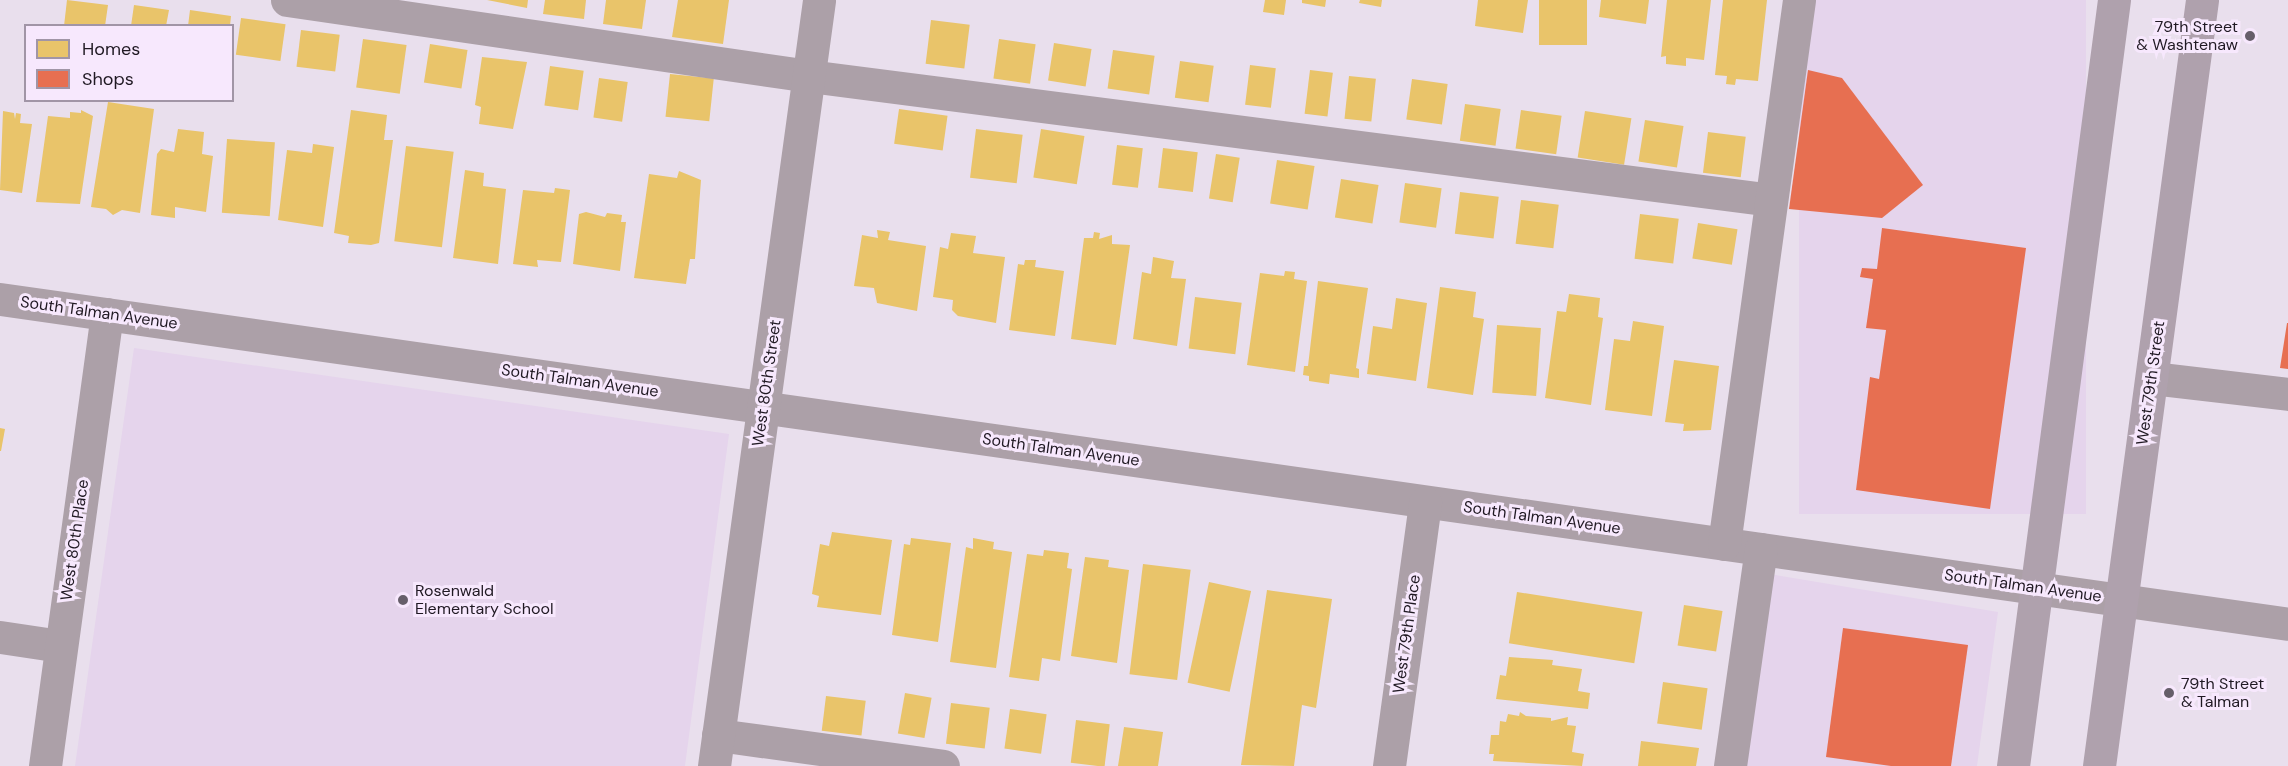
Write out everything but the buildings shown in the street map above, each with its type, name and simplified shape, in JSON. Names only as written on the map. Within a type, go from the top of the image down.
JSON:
[{"type":"main road","points":[[2013,766],[2114,0]]},
{"type":"main road","name":"West 79th Street","points":[[2099,766],[2202,0]]},
{"type":"street","points":[[287,0],[809,76],[1772,200]]},
{"type":"street","name":"West 80th Street","points":[[716,751],[819,0]]},
{"type":"street","points":[[1724,544],[1799,0]]},
{"type":"street","name":"South Talman Avenue","points":[[0,299],[2288,624]]},
{"type":"street","name":"West 80th Place","points":[[45,766],[107,314]]},
{"type":"street","points":[[2152,378],[2288,394]]},
{"type":"street","name":"West 79th Place","points":[[1389,766],[1425,502]]},
{"type":"street","points":[[1730,766],[1761,549]]},
{"type":"street","points":[[0,637],[60,646]]},
{"type":"street","points":[[716,751],[943,766]]},
{"type":"shaded area","points":[[1799,0],[2086,0],[2086,514],[1799,514]]},
{"type":"shaded area","name":"Rosenwald Elementary School","points":[[134,348],[729,434],[685,766],[75,766]]},
{"type":"shaded area","points":[[1757,572],[1998,612],[1977,766],[1730,766]]},
{"type":"place","name":"79th Street & Washtenaw","points":[[2250,36]]},
{"type":"place","name":"Rosenwald Elementary School","points":[[403,600]]},
{"type":"place","name":"79th Street & Talman","points":[[2169,693]]}]
